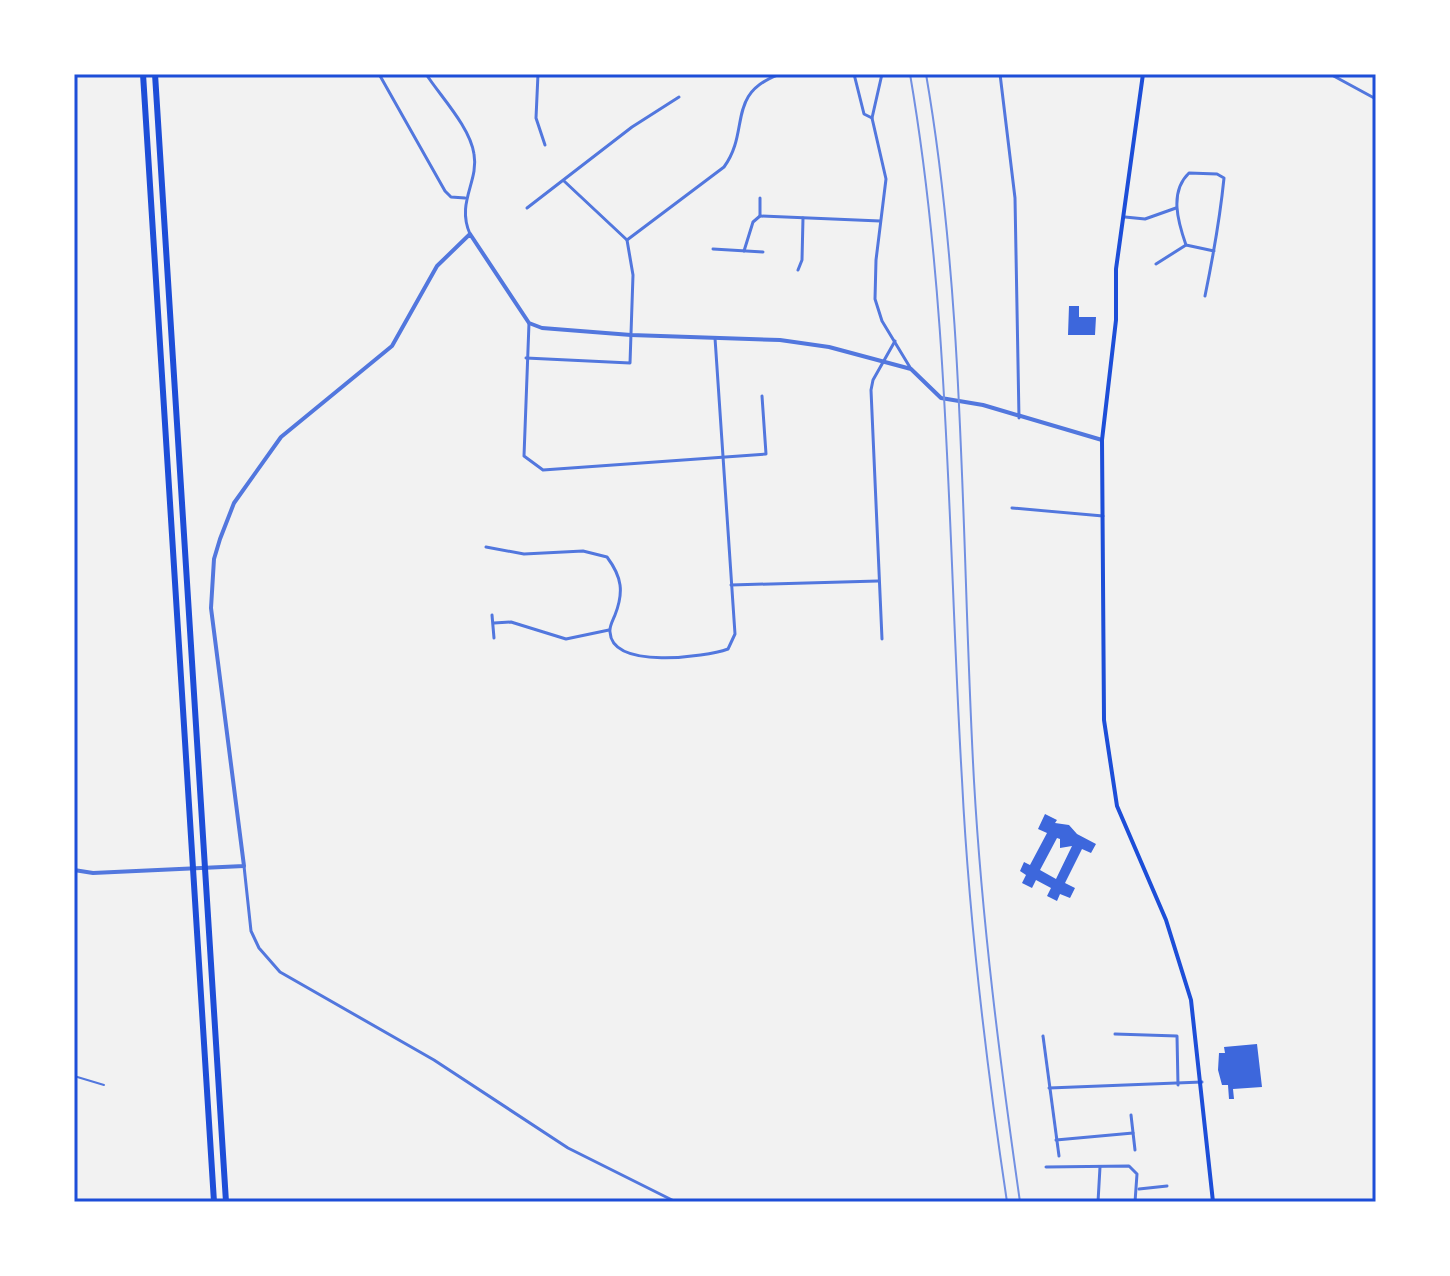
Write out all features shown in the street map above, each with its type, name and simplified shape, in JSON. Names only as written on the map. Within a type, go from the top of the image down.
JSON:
[{"type":"highway","points":[[143,74],[214,1202]]},
{"type":"highway","points":[[155,74],[226,1202]]},
{"type":"main road","points":[[1143,74],[1116,269],[1116,320],[1102,440],[1104,720],[1111,778],[1124,827],[1180,958],[1191,1000],[1213,1202]]},
{"type":"street","points":[[379,74],[445,191],[451,197],[465,198]]},
{"type":"street","points":[[426,74],[473,149],[474,167],[465,198],[470,234],[529,323],[542,328],[631,335],[780,340],[884,360],[911,369]]},
{"type":"street","points":[[538,74],[536,118],[545,145]]},
{"type":"street","points":[[627,240],[724,167],[734,150],[746,98],[758,84],[778,74]]},
{"type":"street","points":[[854,74],[864,114],[872,118]]},
{"type":"street","points":[[882,74],[872,118],[886,179],[880,221],[875,299],[877,313],[911,369],[941,398],[983,405],[1102,440]]},
{"type":"street","points":[[1000,74],[1015,198],[1019,418]]},
{"type":"street","points":[[1330,74],[1376,99]]},
{"type":"street","points":[[527,208],[632,127],[679,97]]},
{"type":"street","points":[[1186,245],[1176,208],[1178,189],[1189,173],[1217,174],[1224,178],[1205,296]]},
{"type":"street","points":[[526,358],[630,363],[633,262],[627,240],[564,181]]},
{"type":"street","points":[[760,198],[760,216]]},
{"type":"street","points":[[1125,217],[1145,219],[1176,208]]},
{"type":"street","points":[[744,251],[753,222],[760,216],[880,221]]},
{"type":"street","points":[[798,270],[802,260],[803,217]]},
{"type":"street","points":[[470,234],[437,266],[392,346],[281,437],[234,503],[220,539],[214,559],[211,608],[251,931],[259,948],[280,972],[434,1060],[568,1148],[676,1202]]},
{"type":"street","points":[[1156,264],[1186,245],[1214,251]]},
{"type":"street","points":[[713,249],[763,252]]},
{"type":"street","points":[[529,323],[524,456],[543,470],[766,454],[762,396]]},
{"type":"street","points":[[486,547],[524,554],[583,551],[607,557],[619,574],[622,587],[609,630],[612,640],[622,649],[644,658],[710,655],[728,649],[735,634],[715,338]]},
{"type":"street","points":[[882,639],[871,390],[895,341]]},
{"type":"street","points":[[1012,508],[1103,516]]},
{"type":"street","points":[[731,585],[878,581]]},
{"type":"street","points":[[492,615],[494,638]]},
{"type":"street","points":[[494,623],[511,622],[566,639],[609,630]]},
{"type":"street","points":[[74,870],[93,873],[244,866]]},
{"type":"street","points":[[1115,1034],[1177,1036],[1178,1085]]},
{"type":"street","points":[[1043,1036],[1059,1156]]},
{"type":"street","points":[[1049,1088],[1202,1082]]},
{"type":"street","points":[[1131,1115],[1135,1150]]},
{"type":"street","points":[[1056,1140],[1133,1133]]},
{"type":"street","points":[[1046,1167],[1132,1168],[1137,1174],[1135,1202]]},
{"type":"street","points":[[1098,1202],[1100,1167]]},
{"type":"street","points":[[1138,1191],[1167,1186]]},
{"type":"lane","points":[[74,1076],[104,1085]]},
{"type":"building","points":[[1069,306],[1079,306],[1079,317],[1096,317],[1095,335],[1068,335]]},
{"type":"building","points":[[1045,814],[1057,820],[1055,823],[1069,825],[1077,834],[1096,844],[1091,853],[1082,849],[1065,883],[1075,888],[1070,898],[1060,894],[1057,901],[1047,896],[1051,888],[1036,880],[1032,888],[1022,883],[1026,875],[1020,871],[1024,862],[1030,865],[1047,833],[1038,829]],"holes":[[[1057,838],[1060,839],[1060,848],[1072,846],[1056,879],[1040,870]]]},
{"type":"building","points":[[1257,1044],[1262,1087],[1233,1089],[1234,1099],[1229,1099],[1228,1085],[1222,1085],[1218,1070],[1219,1053],[1225,1053],[1224,1047]]},
{"type":"railway","points":[[910,74],[923,162],[940,338],[969,886],[985,1044],[1007,1202]]},
{"type":"railway","points":[[926,74],[949,249],[960,426],[974,781],[982,887],[1020,1202]]}]
